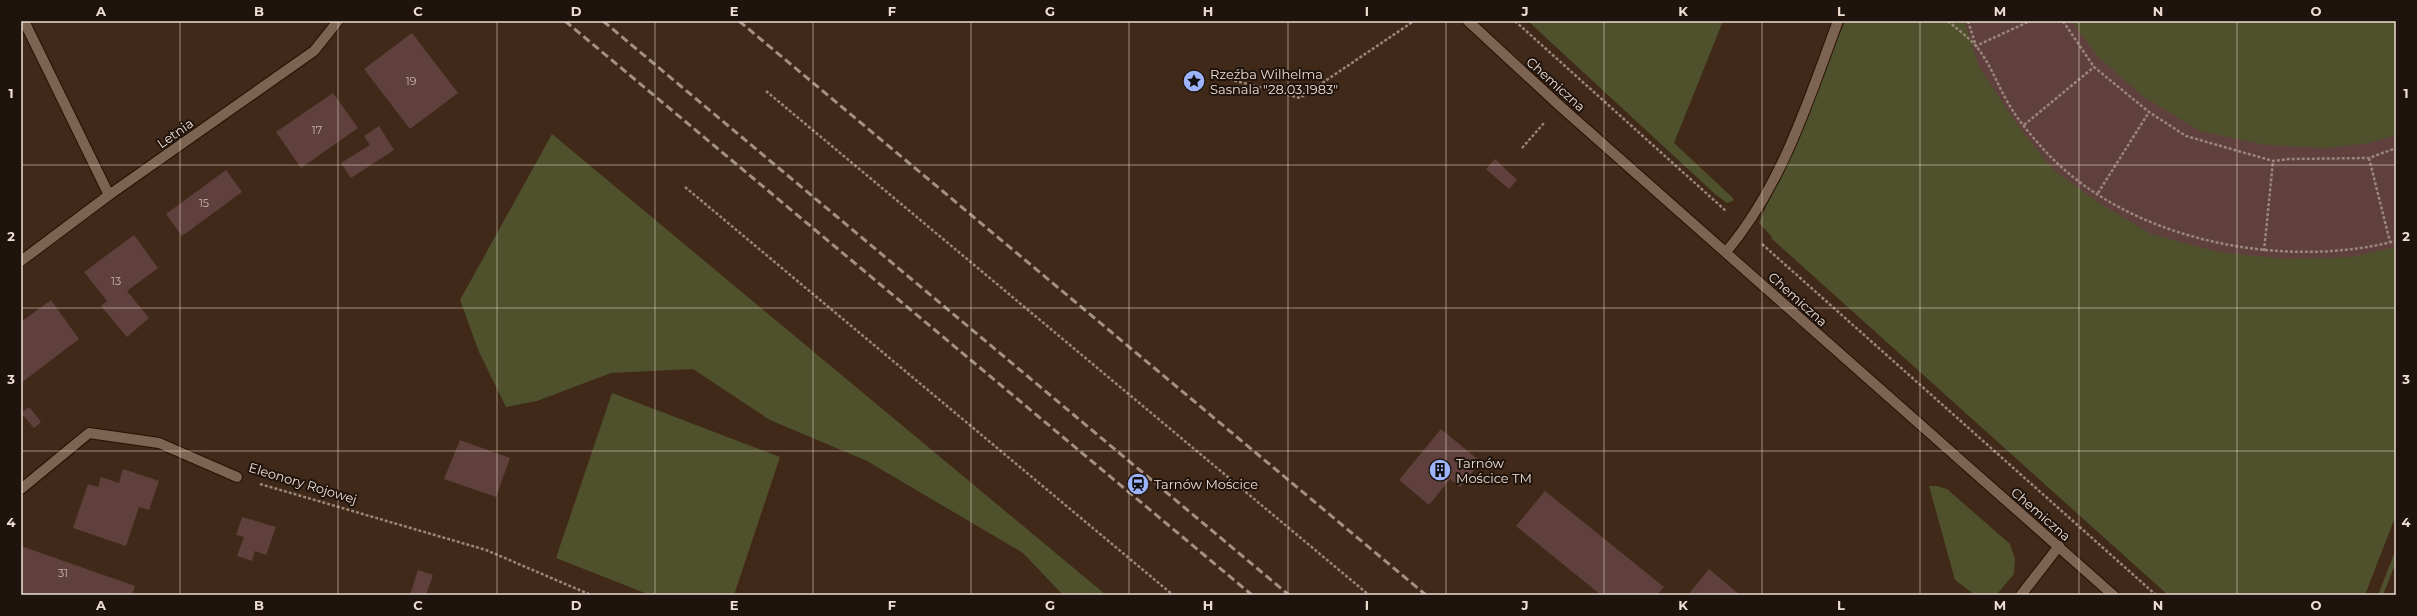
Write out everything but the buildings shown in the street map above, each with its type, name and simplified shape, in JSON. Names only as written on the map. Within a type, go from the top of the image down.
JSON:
[{"type":"street","points":[[24,21],[109,195]]},
{"type":"street","name":"Letnia","points":[[21,261],[109,195],[314,51],[338,21]]},
{"type":"street","name":"Chemiczna","points":[[1468,21],[1560,106],[2113,595]]},
{"type":"street","points":[[1726,252],[1745,229],[1792,142],[1838,21]]},
{"type":"street","name":"Eleonory Rojowej","points":[[21,489],[89,433],[159,443],[237,477]]},
{"type":"street","points":[[2021,595],[2059,546]]},
{"type":"path","points":[[1210,74],[1300,98],[1414,21]]},
{"type":"path","points":[[1516,21],[1745,229],[2156,595]]},
{"type":"path","points":[[1948,21],[1976,46]]},
{"type":"path","points":[[1968,21],[1976,46],[2013,111],[2048,154],[2085,185],[2138,217],[2201,239],[2264,251],[2348,249],[2396,240]]},
{"type":"path","points":[[1976,46],[2030,21]]},
{"type":"path","points":[[2063,21],[2094,67],[2149,112],[2186,136],[2273,161],[2289,159],[2369,158],[2396,148]]},
{"type":"path","points":[[2024,125],[2094,67]]},
{"type":"path","points":[[766,91],[1370,595]]},
{"type":"path","points":[[1522,148],[1560,106]]},
{"type":"path","points":[[2098,193],[2149,112]]},
{"type":"path","points":[[2369,158],[2390,242]]},
{"type":"path","points":[[2264,251],[2273,161]]},
{"type":"path","points":[[685,187],[1172,595]]},
{"type":"path","name":"Eleonory Rojowej","points":[[237,477],[486,550],[591,595]]},
{"type":"green space","points":[[1528,21],[1723,21],[1674,143],[1733,198],[1733,201],[1727,203],[1715,194]]},
{"type":"green space","points":[[1845,21],[2396,21],[2396,515],[2365,595],[2168,595],[1771,238],[1772,237],[1759,223]]},
{"type":"green space","points":[[552,134],[1106,595],[1063,595],[1023,553],[867,461],[770,420],[693,369],[611,373],[537,401],[506,407],[479,352],[460,300]]},
{"type":"green space","points":[[612,393],[780,457],[734,595],[650,595],[556,558]]},
{"type":"green space","points":[[1929,486],[1937,486],[1947,489],[2010,544],[2015,559],[2014,574],[1996,595],[1975,595],[1955,580]]},
{"type":"green space","points":[[2396,549],[2396,562],[2383,595],[2378,595]]},
{"type":"railway","points":[[565,21],[1252,595]]},
{"type":"railway","points":[[603,21],[1289,595]]},
{"type":"railway","points":[[739,21],[1426,595]]},
{"type":"place","name":"Rzeźba Wilhelma Sasnala \"28.03.1983\"","points":[[1194,81]]},
{"type":"place","name":"Tarnów Mościce TM","points":[[1440,470]]},
{"type":"place","name":"Tarnów Mościce","points":[[1138,484]]}]
